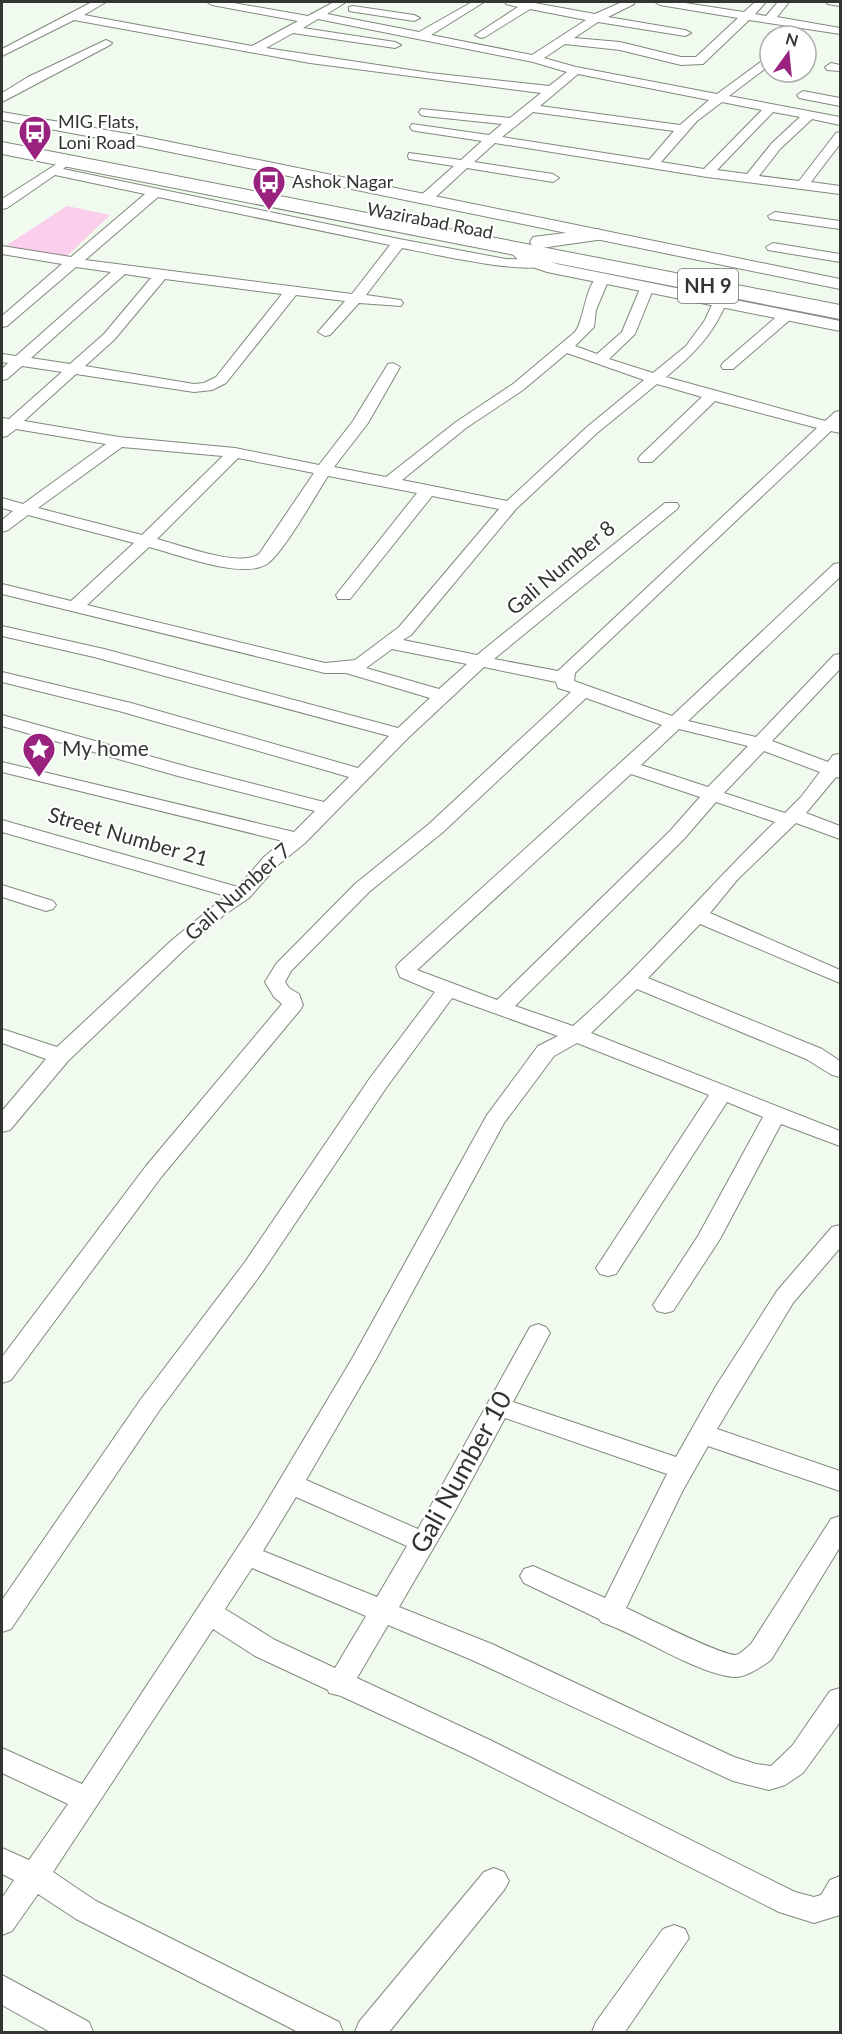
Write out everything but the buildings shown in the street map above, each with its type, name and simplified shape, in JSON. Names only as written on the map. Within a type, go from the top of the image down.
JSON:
[{"type":"highway","name":"Wazirabad Road","points":[[2,135],[541,242],[597,244]]},
{"type":"highway","name":"Wazirabad Road","points":[[2,147],[60,166],[517,250]]},
{"type":"highway","name":"NH 9","points":[[597,244],[840,299]]},
{"type":"highway","name":"NH 9","points":[[517,250],[840,312]]},
{"type":"street","points":[[2,53],[100,2]]},
{"type":"street","points":[[212,2],[414,18]]},
{"type":"street","points":[[269,2],[323,11],[421,36],[534,59],[575,70],[840,121]]},
{"type":"street","points":[[421,36],[479,2]]},
{"type":"street","points":[[510,2],[685,33]]},
{"type":"street","points":[[534,59],[596,18],[630,2]]},
{"type":"street","points":[[660,2],[798,24]]},
{"type":"street","points":[[564,40],[620,46],[692,62],[703,59],[761,2]]},
{"type":"street","points":[[770,18],[784,2]]},
{"type":"street","points":[[832,2],[840,3]]},
{"type":"street","points":[[602,3],[617,7]]},
{"type":"street","points":[[481,35],[529,5]]},
{"type":"street","points":[[254,50],[323,11]]},
{"type":"street","points":[[72,16],[254,50],[403,73],[550,90]]},
{"type":"street","points":[[818,28],[840,31]]},
{"type":"street","points":[[289,29],[429,48]]},
{"type":"street","points":[[2,98],[32,80],[106,43]]},
{"type":"street","points":[[652,164],[693,118],[758,69]]},
{"type":"street","points":[[406,216],[493,138],[550,90],[565,81],[575,70]]},
{"type":"street","points":[[803,95],[840,102]]},
{"type":"street","points":[[531,108],[684,129]]},
{"type":"street","points":[[707,172],[770,108]]},
{"type":"street","points":[[425,112],[513,122]]},
{"type":"street","points":[[2,116],[77,129],[424,200],[597,244],[840,284]]},
{"type":"street","points":[[751,178],[776,146],[808,116]]},
{"type":"street","points":[[416,127],[652,164],[840,190]]},
{"type":"street","points":[[61,140],[77,129]]},
{"type":"street","points":[[802,186],[840,136]]},
{"type":"street","points":[[414,156],[553,178]]},
{"type":"street","points":[[2,206],[60,166],[157,191],[399,243],[506,262],[538,264],[602,279],[840,326]]},
{"type":"street","points":[[2,323],[157,191]]},
{"type":"street","points":[[775,216],[840,225]]},
{"type":"street","points":[[325,332],[356,298],[399,243]]},
{"type":"street","points":[[773,247],[840,258]]},
{"type":"street","points":[[2,250],[160,276],[396,303]]},
{"type":"street","points":[[517,250],[527,259],[538,264]]},
{"type":"street","points":[[2,376],[121,270]]},
{"type":"street","points":[[5,426],[109,337],[160,276]]},
{"type":"street","points":[[390,482],[461,425],[518,387],[566,348],[587,327],[589,310],[602,279]]},
{"type":"street","points":[[598,360],[628,334],[647,287]]},
{"type":"street","points":[[2,358],[183,386],[207,387],[222,380],[292,291]]},
{"type":"street","points":[[2,590],[325,668],[347,668],[361,664],[405,631],[448,577],[510,506],[592,430],[691,349],[712,320],[720,301]]},
{"type":"street","points":[[728,366],[787,315]]},
{"type":"street","points":[[566,348],[653,379],[712,396],[837,424]]},
{"type":"street","points":[[2,503],[213,558],[250,564],[257,562],[275,545],[324,469],[360,423],[393,367]]},
{"type":"street","points":[[646,459],[712,396]]},
{"type":"street","points":[[2,1922],[87,1800],[290,1484],[428,1245],[495,1120],[546,1051],[576,1035],[634,980],[730,876],[791,818],[837,767],[760,743],[675,723],[564,684],[564,678],[567,671],[837,424]]},
{"type":"street","points":[[5,426],[119,442],[235,453],[510,506]]},
{"type":"street","points":[[2,527],[119,442]]},
{"type":"street","points":[[75,606],[146,541],[235,453]]},
{"type":"street","points":[[344,596],[428,491]]},
{"type":"street","name":"Gali Number 8","points":[[479,663],[671,506]]},
{"type":"street","points":[[840,568],[675,723],[406,967],[407,973],[447,991],[576,1035],[840,1139]]},
{"type":"street","points":[[2,631],[98,653],[402,734]]},
{"type":"street","points":[[390,643],[479,663],[564,678]]},
{"type":"street","points":[[501,1008],[677,835],[840,659]]},
{"type":"street","name":"Gali Number 7","points":[[5,1115],[60,1056],[179,944],[242,894],[271,861],[298,839],[402,734],[479,663]]},
{"type":"street","points":[[347,668],[443,696]]},
{"type":"street","points":[[2,677],[125,707],[326,766],[362,774]]},
{"type":"street","points":[[2,1374],[154,1171],[293,1005],[292,999],[280,992],[275,982],[283,968],[362,888],[436,828],[583,691]]},
{"type":"street","points":[[2,720],[185,772],[327,808]]},
{"type":"street","points":[[2,766],[298,839]]},
{"type":"street","points":[[627,767],[712,795],[840,832]]},
{"type":"street","name":"Street Number 21","points":[[2,826],[242,894]]},
{"type":"street","points":[[2,891],[46,905]]},
{"type":"street","points":[[696,915],[840,977]]},
{"type":"street","points":[[634,980],[814,1054],[840,1070]]},
{"type":"street","points":[[2,1621],[150,1405],[253,1268],[378,1083],[447,991]]},
{"type":"street","points":[[2,1036],[60,1056]]},
{"type":"street","points":[[608,1268],[721,1094]]},
{"type":"street","points":[[665,1305],[708,1239],[776,1113]]},
{"type":"street","points":[[610,1614],[682,1469],[725,1392],[785,1297],[840,1233]]},
{"type":"street","name":"Gali Number 10","points":[[339,1685],[446,1504],[538,1333]]},
{"type":"street","points":[[497,1406],[682,1469]]},
{"type":"street","points":[[702,1434],[840,1481]]},
{"type":"street","points":[[290,1484],[423,1542]]},
{"type":"street","points":[[533,1576],[610,1614],[711,1659],[735,1666],[748,1662],[761,1652],[840,1526]]},
{"type":"street","points":[[246,1555],[482,1652],[725,1766],[753,1775],[774,1778],[791,1768],[840,1699]]},
{"type":"street","points":[[208,1612],[265,1648],[339,1685],[480,1748],[789,1904],[814,1910],[831,1905],[840,1888]]},
{"type":"street","points":[[2,1760],[87,1800]]},
{"type":"street","points":[[2,1861],[35,1876],[86,1910],[328,2032]]},
{"type":"street","points":[[370,2032],[494,1881]]},
{"type":"street","points":[[607,2032],[674,1938]]},
{"type":"street","points":[[2,1989],[78,2032]]},
{"type":"shaded area","points":[[67,206],[110,215],[66,257],[4,247]]},
{"type":"place","name":"MIG Flats, Loni Road","points":[[35,161]]},
{"type":"place","name":"Ashok Nagar","points":[[269,211]]},
{"type":"place","name":"My home","points":[[39,778]]}]
